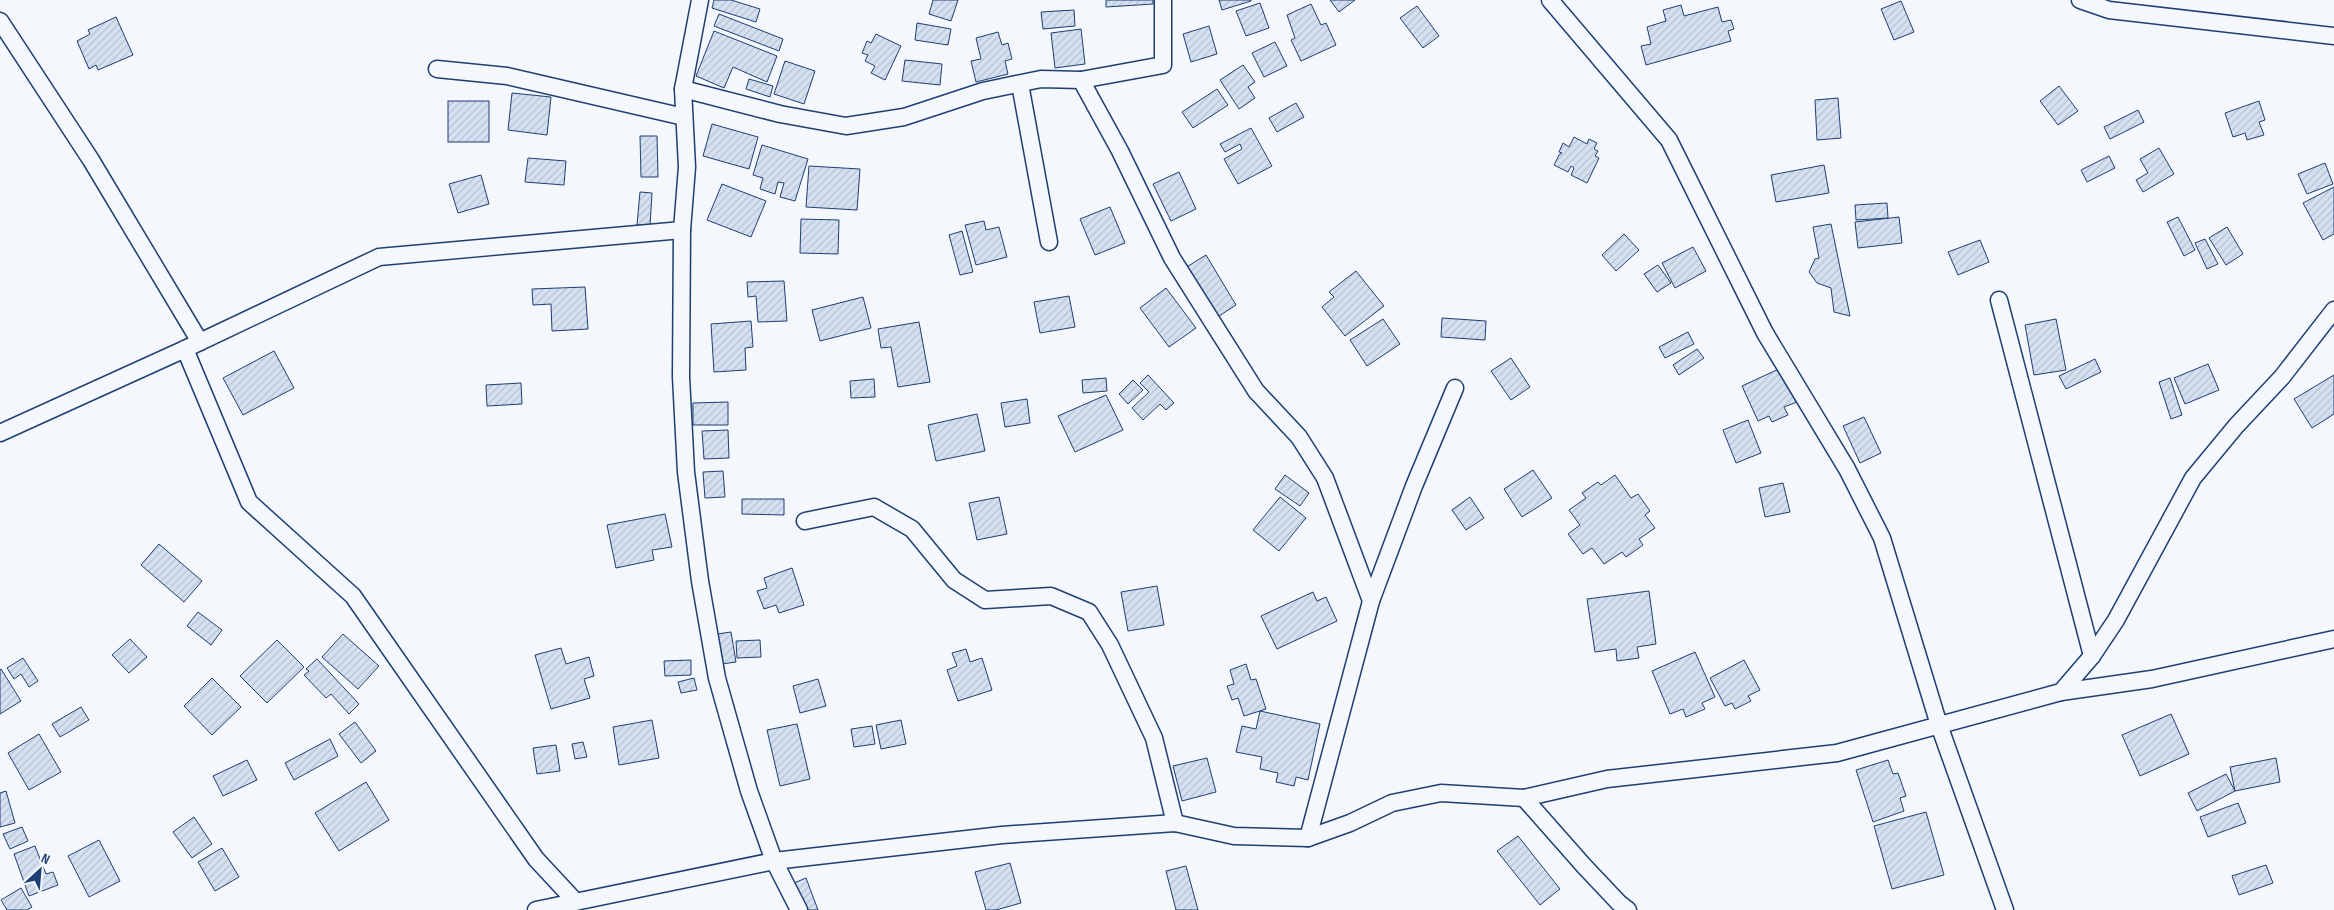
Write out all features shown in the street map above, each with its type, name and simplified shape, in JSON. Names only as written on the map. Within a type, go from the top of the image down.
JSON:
[{"type":"street","points":[[700,0],[683,89],[687,166],[682,230],[681,377],[686,472],[700,581],[718,678],[749,791],[774,861],[799,910]]},
{"type":"street","points":[[683,89],[780,114],[846,126],[904,117],[983,92],[1041,79],[1082,80],[1163,65],[1163,0]]},
{"type":"street","points":[[1550,0],[1668,140],[1766,332],[1847,469],[1882,538],[1940,725],[2005,910]]},
{"type":"street","points":[[2080,0],[2109,10],[2334,36]]},
{"type":"street","points":[[0,21],[91,160],[200,342]]},
{"type":"street","points":[[437,69],[506,76],[684,117]]},
{"type":"street","points":[[1082,80],[1120,151],[1172,258],[1256,391],[1299,437],[1324,478],[1371,601]]},
{"type":"street","points":[[1020,84],[1049,242]]},
{"type":"street","points":[[0,433],[185,350],[380,257],[682,230]]},
{"type":"street","points":[[1999,300],[2092,656]]},
{"type":"street","points":[[2062,692],[2092,656],[2116,620],[2193,478],[2282,377],[2334,310]]},
{"type":"street","points":[[185,350],[249,502],[353,596],[536,859],[576,902]]},
{"type":"street","points":[[1308,838],[1371,601],[1414,486],[1455,388]]},
{"type":"street","points":[[805,521],[874,507],[912,529],[954,580],[985,600],[1051,596],[1089,612],[1110,645],[1154,738],[1175,823]]},
{"type":"street","points":[[536,910],[774,861],[1002,834],[1175,823],[1234,836],[1308,838],[1350,823],[1392,803],[1441,793],[1524,798],[1607,778],[1838,752],[2062,692],[2152,679],[2334,639]]},
{"type":"street","points":[[1524,798],[1590,872],[1628,910]]},
{"type":"building","points":[[714,0],[731,0],[760,9],[756,22],[712,8]]},
{"type":"building","points":[[933,0],[958,0],[951,21],[929,14]]},
{"type":"building","points":[[1106,0],[1153,0],[1153,4],[1106,7]]},
{"type":"building","points":[[1219,0],[1251,0],[1251,1],[1222,10]]},
{"type":"building","points":[[1330,0],[1355,0],[1339,12]]},
{"type":"building","points":[[1901,1],[1914,32],[1894,40],[1881,9]]},
{"type":"building","points":[[1260,3],[1269,28],[1246,36],[1236,11]]},
{"type":"building","points":[[1311,4],[1321,25],[1326,23],[1336,45],[1301,61],[1291,40],[1295,38],[1287,15]]},
{"type":"building","points":[[1681,5],[1684,16],[1718,7],[1722,22],[1731,20],[1734,29],[1728,31],[1731,41],[1646,65],[1641,46],[1651,44],[1647,27],[1666,21],[1663,10]]},
{"type":"building","points":[[1417,6],[1439,36],[1423,48],[1400,18]]},
{"type":"building","points":[[1074,10],[1075,26],[1043,29],[1041,12]]},
{"type":"building","points":[[719,14],[783,39],[779,51],[714,26]]},
{"type":"building","points":[[116,17],[133,55],[98,70],[96,65],[89,69],[77,41],[90,34],[88,30]]},
{"type":"building","points":[[917,23],[951,29],[948,45],[915,40]]},
{"type":"building","points":[[1209,26],[1217,54],[1191,62],[1183,34]]},
{"type":"building","points":[[1081,29],[1085,64],[1055,68],[1051,33]]},
{"type":"building","points":[[714,31],[777,56],[767,82],[733,67],[724,88],[696,76]]},
{"type":"building","points":[[998,32],[1002,45],[1008,43],[1012,59],[1005,61],[1008,74],[976,82],[971,61],[981,59],[976,38]]},
{"type":"building","points":[[876,34],[901,46],[885,80],[871,73],[875,66],[865,61],[868,55],[862,53],[867,41],[871,43]]},
{"type":"building","points":[[1275,42],[1287,66],[1264,77],[1252,53]]},
{"type":"building","points":[[905,60],[942,64],[940,85],[902,81]]},
{"type":"building","points":[[785,61],[815,71],[804,104],[774,94]]},
{"type":"building","points":[[1243,65],[1255,82],[1248,87],[1255,98],[1239,109],[1220,80]]},
{"type":"building","points":[[749,79],[773,86],[770,97],[746,89]]},
{"type":"building","points":[[2059,86],[2078,111],[2058,125],[2040,101]]},
{"type":"building","points":[[1217,89],[1228,105],[1193,128],[1182,112]]},
{"type":"building","points":[[512,93],[551,97],[547,135],[508,130]]},
{"type":"building","points":[[1838,98],[1841,138],[1817,140],[1815,100]]},
{"type":"building","points":[[448,101],[489,101],[489,142],[448,142]]},
{"type":"building","points":[[2259,101],[2265,120],[2259,122],[2264,135],[2247,140],[2245,133],[2233,137],[2225,113]]},
{"type":"building","points":[[1296,103],[1304,117],[1277,132],[1269,118]]},
{"type":"building","points":[[2138,110],[2144,122],[2110,139],[2104,127]]},
{"type":"building","points":[[712,124],[758,137],[749,169],[703,156]]},
{"type":"building","points":[[1251,128],[1272,166],[1238,184],[1224,159],[1242,149],[1240,144],[1225,152],[1220,144]]},
{"type":"building","points":[[640,136],[657,136],[658,177],[641,177]]},
{"type":"building","points":[[1574,137],[1587,144],[1589,139],[1597,143],[1594,149],[1598,151],[1595,156],[1599,158],[1587,183],[1571,175],[1574,168],[1571,166],[1568,172],[1554,165],[1562,153],[1559,152],[1563,143],[1569,147]]},
{"type":"building","points":[[762,145],[808,159],[795,201],[780,197],[784,183],[778,182],[775,194],[760,189],[763,178],[753,175]]},
{"type":"building","points":[[2159,148],[2174,174],[2143,192],[2136,180],[2148,173],[2140,159]]},
{"type":"building","points":[[2109,156],[2115,168],[2087,182],[2081,170]]},
{"type":"building","points":[[528,158],[566,161],[564,185],[525,182]]},
{"type":"building","points":[[2325,163],[2333,184],[2307,194],[2298,174]]},
{"type":"building","points":[[1824,165],[1829,193],[1776,202],[1771,175]]},
{"type":"building","points":[[809,166],[860,169],[857,210],[806,207]]},
{"type":"building","points":[[1179,172],[1196,209],[1171,221],[1153,184]]},
{"type":"building","points":[[481,175],[489,204],[458,213],[449,184]]},
{"type":"building","points":[[722,184],[766,201],[751,237],[707,220]]},
{"type":"building","points":[[2334,187],[2334,234],[2323,240],[2303,203]]},
{"type":"building","points":[[640,192],[652,193],[650,226],[637,225]]},
{"type":"building","points":[[1887,203],[1888,218],[1856,220],[1855,205]]},
{"type":"building","points":[[1110,207],[1125,243],[1095,255],[1080,219]]},
{"type":"building","points":[[1899,217],[1902,243],[1858,248],[1855,222]]},
{"type":"building","points":[[2178,217],[2195,250],[2184,256],[2167,222]]},
{"type":"building","points":[[801,219],[839,220],[838,254],[800,253]]},
{"type":"building","points":[[984,221],[986,230],[999,227],[1007,257],[976,265],[965,225]]},
{"type":"building","points":[[1831,224],[1850,316],[1834,312],[1831,288],[1817,283],[1809,272],[1815,259],[1819,258],[1813,227]]},
{"type":"building","points":[[2227,227],[2243,254],[2226,265],[2209,238]]},
{"type":"building","points":[[962,231],[973,272],[960,275],[949,235]]},
{"type":"building","points":[[1624,234],[1639,250],[1616,271],[1602,255]]},
{"type":"building","points":[[2205,239],[2218,264],[2207,269],[2195,243]]},
{"type":"building","points":[[1980,240],[1989,262],[1958,275],[1948,252]]},
{"type":"building","points":[[1693,247],[1706,271],[1675,288],[1662,263]]},
{"type":"building","points":[[1206,255],[1236,305],[1216,318],[1185,268]]},
{"type":"building","points":[[1658,265],[1671,283],[1657,292],[1644,274]]},
{"type":"building","points":[[1356,271],[1384,306],[1345,336],[1322,307],[1334,297],[1329,292]]},
{"type":"building","points":[[784,281],[787,321],[758,322],[756,296],[748,297],[747,282]]},
{"type":"building","points":[[585,287],[588,329],[552,331],[551,304],[533,305],[532,289]]},
{"type":"building","points":[[1166,288],[1196,328],[1169,347],[1140,308]]},
{"type":"building","points":[[1069,296],[1075,327],[1040,333],[1034,302]]},
{"type":"building","points":[[863,297],[871,328],[820,341],[812,310]]},
{"type":"building","points":[[1442,318],[1486,321],[1485,340],[1441,337]]},
{"type":"building","points":[[1383,319],[1400,344],[1367,366],[1350,340]]},
{"type":"building","points":[[2056,319],[2066,370],[2034,375],[2025,325]]},
{"type":"building","points":[[751,321],[753,347],[745,348],[746,370],[714,372],[711,324]]},
{"type":"building","points":[[919,322],[930,382],[898,387],[891,347],[881,348],[878,329]]},
{"type":"building","points":[[1688,332],[1694,344],[1665,358],[1659,347]]},
{"type":"building","points":[[1697,349],[1704,358],[1679,375],[1673,365]]},
{"type":"building","points":[[274,351],[294,388],[243,415],[223,378]]},
{"type":"building","points":[[1511,358],[1530,387],[1511,400],[1491,371]]},
{"type":"building","points":[[2095,359],[2101,372],[2066,389],[2059,376]]},
{"type":"building","points":[[2208,364],[2219,390],[2185,404],[2174,378]]},
{"type":"building","points":[[1781,368],[1797,402],[1784,407],[1788,415],[1772,422],[1769,416],[1758,421],[1742,386]]},
{"type":"building","points":[[1148,375],[1174,403],[1166,410],[1160,404],[1143,420],[1132,408],[1149,392],[1140,383]]},
{"type":"building","points":[[2334,375],[2334,414],[2312,428],[2294,399]]},
{"type":"building","points":[[1106,378],[1107,391],[1083,393],[1082,380]]},
{"type":"building","points":[[2170,378],[2182,415],[2171,419],[2159,382]]},
{"type":"building","points":[[874,379],[875,397],[851,398],[850,381]]},
{"type":"building","points":[[1133,380],[1143,390],[1128,404],[1119,394]]},
{"type":"building","points":[[521,383],[522,404],[487,406],[486,385]]},
{"type":"building","points":[[1106,395],[1123,430],[1075,452],[1058,416]]},
{"type":"building","points":[[1027,399],[1030,423],[1005,427],[1001,403]]},
{"type":"building","points":[[728,402],[728,425],[693,425],[693,403]]},
{"type":"building","points":[[977,414],[985,451],[936,461],[928,425]]},
{"type":"building","points":[[1864,417],[1881,453],[1860,463],[1843,426]]},
{"type":"building","points":[[1748,420],[1761,453],[1736,463],[1723,430]]},
{"type":"building","points":[[728,430],[729,458],[704,459],[702,431]]},
{"type":"building","points":[[1533,470],[1552,498],[1522,517],[1504,489]]},
{"type":"building","points":[[723,471],[725,497],[705,498],[703,472]]},
{"type":"building","points":[[1285,475],[1309,493],[1300,506],[1275,489]]},
{"type":"building","points":[[1615,475],[1631,498],[1638,494],[1650,511],[1645,515],[1655,528],[1639,539],[1643,545],[1626,557],[1622,552],[1604,564],[1592,548],[1583,554],[1568,534],[1580,525],[1569,510],[1586,498],[1582,493],[1598,482],[1601,485]]},
{"type":"building","points":[[1783,483],[1790,512],[1765,517],[1759,488]]},
{"type":"building","points":[[999,497],[1007,534],[977,540],[969,503]]},
{"type":"building","points":[[1280,497],[1306,518],[1279,551],[1253,530]]},
{"type":"building","points":[[1470,497],[1484,518],[1466,530],[1452,510]]},
{"type":"building","points":[[742,499],[784,499],[784,515],[742,514]]},
{"type":"building","points":[[665,514],[672,547],[652,550],[654,560],[616,568],[607,525]]},
{"type":"building","points":[[159,544],[202,581],[184,602],[141,565]]},
{"type":"building","points":[[792,568],[804,605],[779,613],[776,605],[764,609],[757,591],[767,588],[764,578]]},
{"type":"building","points":[[1157,586],[1164,625],[1128,631],[1121,592]]},
{"type":"building","points":[[1649,591],[1656,644],[1637,647],[1639,658],[1617,661],[1616,649],[1595,652],[1587,599]]},
{"type":"building","points":[[1313,592],[1317,601],[1326,597],[1337,621],[1277,649],[1261,616]]},
{"type":"building","points":[[198,612],[222,630],[211,645],[187,626]]},
{"type":"building","points":[[731,632],[736,662],[722,664],[717,634]]},
{"type":"building","points":[[343,634],[379,666],[358,689],[322,657]]},
{"type":"building","points":[[130,639],[147,657],[129,673],[112,655]]},
{"type":"building","points":[[277,640],[304,667],[267,703],[240,676]]},
{"type":"building","points":[[760,640],[761,657],[737,658],[736,641]]},
{"type":"building","points":[[561,648],[566,664],[589,657],[594,676],[584,679],[590,698],[551,709],[535,655]]},
{"type":"building","points":[[966,649],[970,662],[982,658],[992,690],[958,701],[947,670],[957,666],[952,653]]},
{"type":"building","points":[[1695,652],[1715,697],[1702,703],[1705,709],[1686,717],[1683,709],[1670,714],[1652,671]]},
{"type":"building","points":[[23,658],[38,681],[29,687],[21,674],[14,679],[7,668]]},
{"type":"building","points":[[317,659],[359,704],[349,714],[331,694],[326,698],[304,675],[309,671],[306,669]]},
{"type":"building","points":[[691,660],[691,675],[665,676],[664,661]]},
{"type":"building","points":[[1744,660],[1760,690],[1748,696],[1751,701],[1735,709],[1732,703],[1725,706],[1710,678]]},
{"type":"building","points":[[1246,664],[1251,680],[1256,679],[1266,709],[1244,716],[1238,698],[1232,700],[1227,686],[1234,684],[1230,670]]},
{"type":"building","points":[[0,670],[21,701],[0,714]]},
{"type":"building","points":[[212,678],[241,707],[212,735],[184,706]]},
{"type":"building","points":[[694,678],[697,690],[681,693],[678,682]]},
{"type":"building","points":[[818,679],[826,706],[800,713],[793,686]]},
{"type":"building","points":[[81,707],[89,720],[60,737],[52,724]]},
{"type":"building","points":[[1260,711],[1320,724],[1308,780],[1296,777],[1294,786],[1276,782],[1278,773],[1260,769],[1262,757],[1236,752],[1242,726],[1256,729]]},
{"type":"building","points":[[2171,714],[2189,754],[2140,776],[2122,735]]},
{"type":"building","points":[[652,720],[659,758],[619,765],[613,727]]},
{"type":"building","points":[[901,720],[906,744],[881,749],[876,725]]},
{"type":"building","points":[[355,722],[376,751],[361,763],[339,734]]},
{"type":"building","points":[[797,724],[810,779],[780,786],[767,730]]},
{"type":"building","points":[[872,726],[875,744],[854,747],[851,729]]},
{"type":"building","points":[[39,734],[61,772],[29,790],[8,753]]},
{"type":"building","points":[[330,739],[338,756],[294,780],[285,763]]},
{"type":"building","points":[[583,742],[587,757],[575,759],[572,744]]},
{"type":"building","points":[[556,745],[560,771],[537,774],[533,748]]},
{"type":"building","points":[[1207,758],[1216,792],[1182,801],[1173,766]]},
{"type":"building","points":[[2276,758],[2280,782],[2235,791],[2230,767]]},
{"type":"building","points":[[247,760],[257,780],[223,796],[213,776]]},
{"type":"building","points":[[1888,760],[1893,774],[1898,773],[1906,796],[1900,798],[1904,811],[1873,822],[1856,770]]},
{"type":"building","points":[[2226,774],[2235,791],[2197,811],[2188,793]]},
{"type":"building","points":[[366,782],[389,820],[339,851],[315,813]]},
{"type":"building","points":[[6,791],[15,823],[0,827],[0,793]]},
{"type":"building","points":[[2238,803],[2246,823],[2208,837],[2200,817]]},
{"type":"building","points":[[1926,812],[1944,875],[1892,889],[1874,826]]},
{"type":"building","points":[[194,817],[212,844],[192,858],[173,832]]},
{"type":"building","points":[[22,827],[28,841],[10,849],[3,834]]},
{"type":"building","points":[[1518,836],[1560,889],[1540,905],[1497,851]]},
{"type":"building","points":[[99,840],[120,881],[89,897],[68,856]]},
{"type":"building","points":[[35,846],[46,874],[53,872],[58,885],[29,896],[14,854]]},
{"type":"building","points":[[222,848],[239,877],[215,891],[198,862]]},
{"type":"building","points":[[1010,863],[1021,903],[996,910],[986,910],[975,872]]},
{"type":"building","points":[[2266,865],[2273,883],[2239,895],[2232,876]]},
{"type":"building","points":[[1186,866],[1198,910],[1176,910],[1166,871]]},
{"type":"building","points":[[806,878],[818,910],[805,910],[794,883]]},
{"type":"building","points":[[21,888],[32,907],[27,910],[7,910],[1,900]]}]
